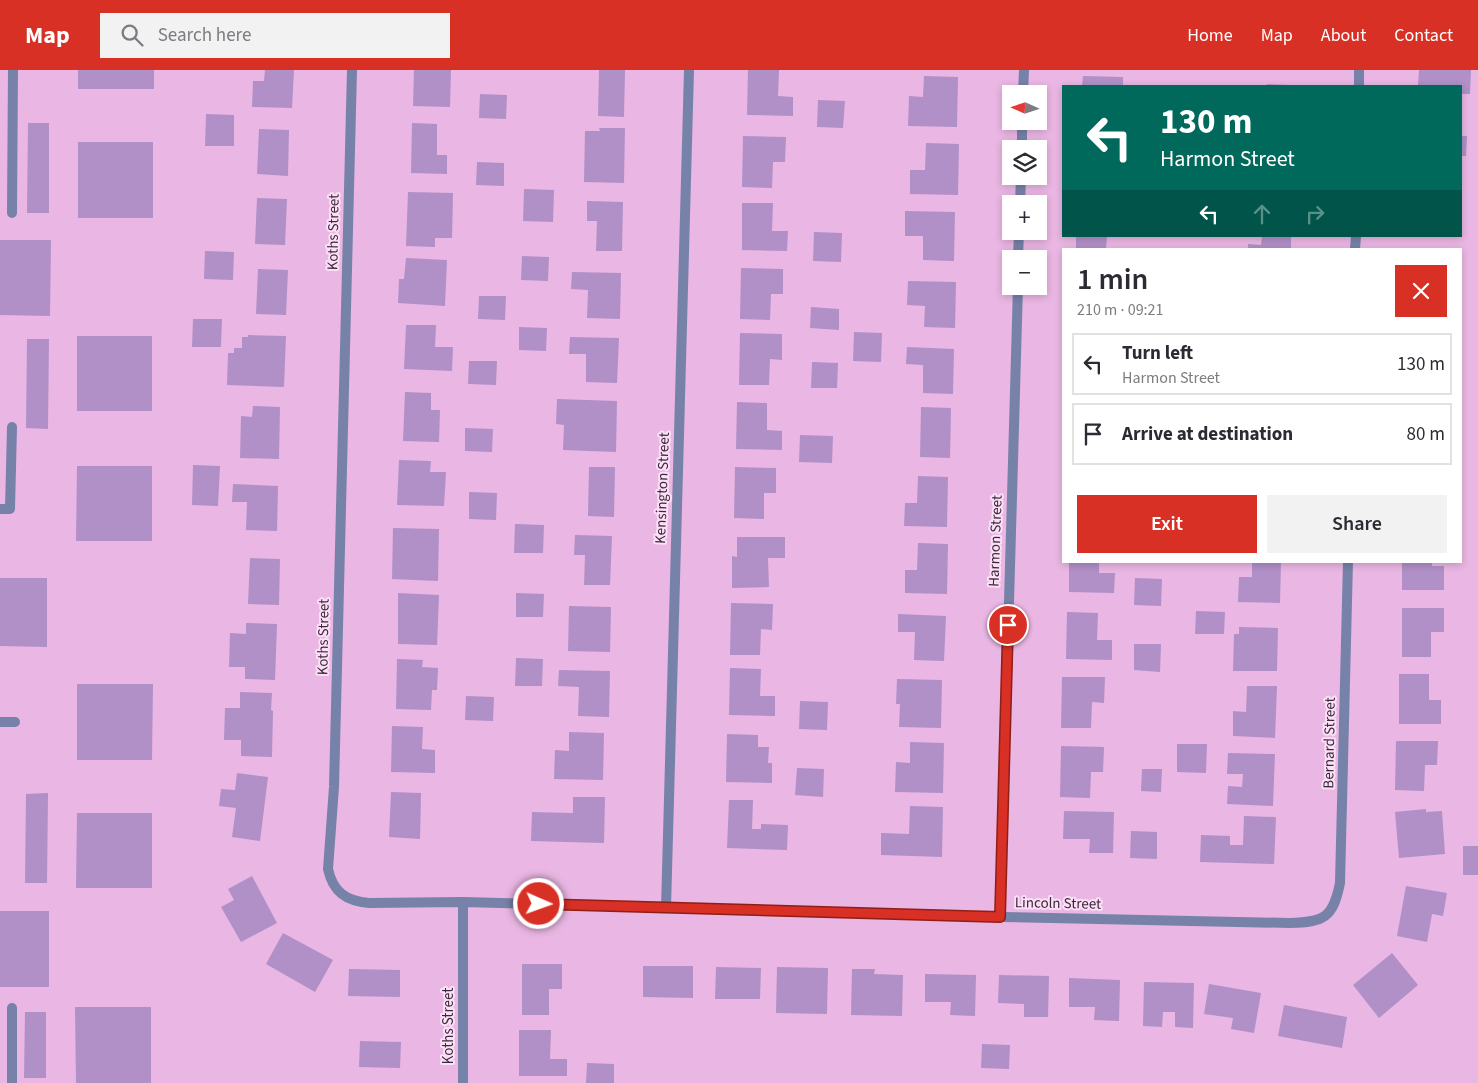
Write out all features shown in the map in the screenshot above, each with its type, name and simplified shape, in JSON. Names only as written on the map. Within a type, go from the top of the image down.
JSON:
[{"type":"street","points":[[12,213],[14,70]]},
{"type":"street","name":"Koths Street","points":[[352,70],[334,787],[328,870],[337,891],[358,902],[463,902],[463,1083]]},
{"type":"street","name":"Kensington Street","points":[[666,908],[689,70]]},
{"type":"street","points":[[1023,85],[1024,70]]},
{"type":"street","points":[[1359,70],[1359,85]]},
{"type":"street","name":"Harmon Street","points":[[1000,917],[1018,295]]},
{"type":"street","points":[[0,509],[10,509],[12,427]]},
{"type":"street","name":"Bernard Street","points":[[1321,920],[1330,912],[1337,899],[1340,883],[1348,563]]},
{"type":"street","points":[[0,722],[15,722]]},
{"type":"street","name":"Lincoln Street","points":[[463,902],[1000,917],[1290,923],[1321,920]]},
{"type":"street","points":[[12,1008],[12,1083]]},
{"type":"building","points":[[78,70],[154,70],[154,89],[78,89]]},
{"type":"building","points":[[265,70],[294,70],[292,108],[252,107],[253,81],[264,81]]},
{"type":"building","points":[[414,70],[451,70],[450,107],[413,106]]},
{"type":"building","points":[[599,70],[625,70],[624,117],[598,116]]},
{"type":"building","points":[[748,70],[779,70],[778,96],[793,97],[793,116],[747,115]]},
{"type":"building","points":[[1419,70],[1471,70],[1470,94],[1462,94],[1462,85],[1418,85]]},
{"type":"building","points":[[924,76],[958,77],[957,127],[908,126],[909,96],[923,97]]},
{"type":"building","points":[[1083,76],[1123,77],[1123,85],[1082,85]]},
{"type":"building","points":[[480,94],[507,95],[506,119],[479,118]]},
{"type":"building","points":[[818,100],[845,101],[843,128],[817,127]]},
{"type":"building","points":[[206,114],[234,115],[234,146],[205,146]]},
{"type":"building","points":[[28,123],[49,123],[49,213],[27,213]]},
{"type":"building","points":[[412,123],[437,124],[437,155],[447,155],[447,174],[411,173]]},
{"type":"building","points":[[599,128],[625,128],[624,183],[584,182],[585,131],[600,131]]},
{"type":"building","points":[[259,129],[289,130],[288,176],[257,174]]},
{"type":"building","points":[[743,136],[786,137],[785,162],[773,162],[772,188],[742,187]]},
{"type":"building","points":[[1462,136],[1467,136],[1466,156],[1462,156]]},
{"type":"building","points":[[78,142],[153,142],[153,218],[78,218]]},
{"type":"building","points":[[926,143],[959,144],[958,195],[910,194],[910,170],[925,170]]},
{"type":"building","points":[[477,162],[504,163],[504,186],[476,185]]},
{"type":"building","points":[[524,189],[554,190],[553,222],[523,221]]},
{"type":"building","points":[[408,192],[453,193],[452,238],[435,238],[435,247],[406,246]]},
{"type":"building","points":[[257,198],[287,199],[285,245],[255,244]]},
{"type":"building","points":[[587,201],[623,202],[622,251],[596,251],[597,221],[587,221]]},
{"type":"building","points":[[742,203],[773,203],[772,231],[788,231],[787,251],[742,250]]},
{"type":"building","points":[[905,211],[955,212],[954,261],[923,260],[923,236],[905,236]]},
{"type":"building","points":[[814,232],[842,233],[841,262],[813,261]]},
{"type":"building","points":[[1076,237],[1107,237],[1106,248],[1076,248]]},
{"type":"building","points":[[1262,237],[1291,237],[1291,248],[1248,248],[1248,244],[1261,245]]},
{"type":"building","points":[[0,240],[51,240],[50,316],[0,315]]},
{"type":"building","points":[[205,251],[234,252],[233,280],[204,279]]},
{"type":"building","points":[[522,256],[549,257],[548,281],[521,280]]},
{"type":"building","points":[[406,258],[447,260],[445,306],[398,303],[399,279],[404,279]]},
{"type":"building","points":[[741,268],[783,269],[783,294],[771,294],[770,320],[740,319]]},
{"type":"building","points":[[258,269],[288,270],[286,315],[256,314]]},
{"type":"building","points":[[572,272],[621,273],[620,319],[587,318],[588,290],[571,289]]},
{"type":"building","points":[[908,281],[956,282],[955,328],[924,327],[925,306],[907,305]]},
{"type":"building","points":[[479,296],[506,296],[505,320],[478,319]]},
{"type":"building","points":[[811,307],[839,309],[839,330],[810,328]]},
{"type":"building","points":[[193,319],[222,319],[221,347],[192,347]]},
{"type":"building","points":[[406,325],[436,325],[435,347],[453,347],[452,371],[404,369]]},
{"type":"building","points":[[519,327],[547,328],[546,351],[519,350]]},
{"type":"building","points":[[854,332],[882,333],[881,362],[853,361]]},
{"type":"building","points":[[740,333],[782,334],[782,360],[770,359],[769,385],[739,385]]},
{"type":"building","points":[[248,335],[286,336],[284,387],[227,385],[228,353],[234,353],[234,348],[242,348],[242,337],[248,337]]},
{"type":"building","points":[[77,336],[152,336],[152,411],[77,411]]},
{"type":"building","points":[[570,337],[619,338],[617,383],[586,382],[586,354],[569,354]]},
{"type":"building","points":[[27,339],[49,339],[48,429],[26,428]]},
{"type":"building","points":[[907,347],[954,349],[953,394],[923,393],[923,365],[906,364]]},
{"type":"building","points":[[469,361],[497,361],[496,385],[468,384]]},
{"type":"building","points":[[812,362],[838,363],[837,388],[811,388]]},
{"type":"building","points":[[405,392],[431,393],[431,410],[440,410],[439,442],[403,441]]},
{"type":"building","points":[[557,399],[617,401],[616,452],[563,450],[564,425],[556,424]]},
{"type":"building","points":[[737,402],[767,403],[767,430],[782,431],[782,450],[736,449]]},
{"type":"building","points":[[253,406],[280,407],[279,459],[240,458],[241,416],[252,417]]},
{"type":"building","points":[[921,407],[951,408],[950,458],[920,457]]},
{"type":"building","points":[[465,428],[493,429],[492,452],[465,451]]},
{"type":"building","points":[[800,435],[833,436],[832,463],[799,462]]},
{"type":"building","points":[[399,460],[431,461],[430,472],[446,472],[444,506],[397,505]]},
{"type":"building","points":[[193,465],[220,466],[218,506],[192,505]]},
{"type":"building","points":[[77,466],[152,466],[152,541],[76,541]]},
{"type":"building","points":[[589,467],[615,467],[614,517],[588,516]]},
{"type":"building","points":[[735,467],[776,468],[776,493],[764,493],[764,519],[734,518]]},
{"type":"building","points":[[918,476],[948,477],[947,527],[904,526],[905,503],[917,503]]},
{"type":"building","points":[[233,484],[278,486],[277,531],[246,530],[247,502],[232,502]]},
{"type":"building","points":[[469,492],[497,493],[496,520],[469,519]]},
{"type":"building","points":[[515,524],[544,525],[543,553],[514,553]]},
{"type":"building","points":[[393,528],[439,529],[438,581],[392,579]]},
{"type":"building","points":[[575,535],[612,536],[610,585],[584,585],[585,555],[574,555]]},
{"type":"building","points":[[737,537],[785,537],[785,558],[768,558],[769,587],[732,588],[732,556],[737,557]]},
{"type":"building","points":[[918,543],[948,544],[947,594],[905,593],[905,570],[917,570]]},
{"type":"building","points":[[250,558],[280,559],[279,605],[248,604]]},
{"type":"building","points":[[1069,563],[1099,563],[1099,573],[1115,573],[1114,593],[1069,592]]},
{"type":"building","points":[[1252,563],[1281,563],[1280,603],[1238,602],[1239,577],[1252,577]]},
{"type":"building","points":[[1402,563],[1432,563],[1432,566],[1444,566],[1444,590],[1402,590]]},
{"type":"building","points":[[0,578],[47,578],[47,647],[0,646]]},
{"type":"building","points":[[1135,578],[1162,579],[1161,606],[1134,605]]},
{"type":"building","points":[[398,593],[439,595],[437,645],[398,644]]},
{"type":"building","points":[[516,593],[544,594],[543,617],[516,617]]},
{"type":"building","points":[[731,603],[773,604],[772,630],[761,629],[760,655],[730,655]]},
{"type":"building","points":[[569,606],[611,607],[610,652],[568,651]]},
{"type":"building","points":[[1402,608],[1444,608],[1444,632],[1431,632],[1431,657],[1402,657]]},
{"type":"building","points":[[1196,611],[1225,612],[1224,634],[1195,634]]},
{"type":"building","points":[[1067,612],[1098,613],[1097,640],[1112,640],[1112,660],[1066,659]]},
{"type":"building","points":[[898,614],[946,616],[944,661],[914,660],[915,632],[898,632]]},
{"type":"building","points":[[246,623],[277,624],[275,680],[245,679],[245,667],[229,667],[230,633],[246,634]]},
{"type":"building","points":[[1239,627],[1278,628],[1277,671],[1233,671],[1234,634],[1239,634]]},
{"type":"building","points":[[1134,644],[1161,644],[1160,672],[1134,670]]},
{"type":"building","points":[[516,658],[543,659],[542,686],[515,686]]},
{"type":"building","points":[[397,659],[423,660],[422,667],[438,668],[437,690],[432,690],[431,710],[396,709]]},
{"type":"building","points":[[730,668],[761,669],[760,696],[775,696],[775,716],[729,715]]},
{"type":"building","points":[[559,670],[610,671],[609,717],[578,716],[579,687],[558,686]]},
{"type":"building","points":[[1399,674],[1429,674],[1429,700],[1441,700],[1441,724],[1399,724]]},
{"type":"building","points":[[1062,677],[1105,677],[1104,703],[1092,702],[1091,728],[1061,728]]},
{"type":"building","points":[[897,679],[942,680],[941,728],[899,727],[900,704],[896,704]]},
{"type":"building","points":[[77,684],[153,684],[152,760],[77,760]]},
{"type":"building","points":[[1247,686],[1277,686],[1275,738],[1233,736],[1233,711],[1246,712]]},
{"type":"building","points":[[240,692],[272,693],[272,757],[241,756],[241,740],[224,740],[225,708],[240,708]]},
{"type":"building","points":[[466,696],[494,697],[493,721],[465,720]]},
{"type":"building","points":[[800,701],[828,702],[827,730],[799,729]]},
{"type":"building","points":[[392,726],[423,727],[422,749],[435,750],[435,773],[391,772]]},
{"type":"building","points":[[569,732],[604,733],[603,780],[554,779],[555,750],[569,751]]},
{"type":"building","points":[[727,734],[758,735],[758,747],[769,747],[768,763],[772,763],[772,783],[726,782]]},
{"type":"building","points":[[1396,741],[1438,741],[1437,765],[1425,765],[1424,791],[1395,790]]},
{"type":"building","points":[[910,742],[944,743],[943,793],[895,792],[896,762],[910,763]]},
{"type":"building","points":[[1177,744],[1207,744],[1206,773],[1177,772]]},
{"type":"building","points":[[1061,746],[1104,747],[1103,772],[1091,772],[1090,798],[1060,797]]},
{"type":"building","points":[[1228,753],[1275,754],[1273,806],[1227,804],[1228,786],[1242,787],[1243,774],[1227,774]]},
{"type":"building","points":[[797,768],[824,769],[823,797],[795,795]]},
{"type":"building","points":[[1142,769],[1162,769],[1161,792],[1141,791]]},
{"type":"building","points":[[237,773],[268,777],[260,841],[232,837],[236,808],[219,806],[221,789],[235,790]]},
{"type":"building","points":[[391,792],[421,793],[420,839],[389,837]]},
{"type":"building","points":[[48,793],[47,883],[25,883],[26,794]]},
{"type":"building","points":[[573,797],[605,797],[604,843],[531,841],[532,812],[573,813]]},
{"type":"building","points":[[729,800],[753,800],[752,829],[761,829],[761,824],[788,825],[787,850],[727,848]]},
{"type":"building","points":[[910,806],[943,807],[942,857],[881,855],[881,833],[909,834]]},
{"type":"building","points":[[1426,809],[1426,812],[1442,811],[1445,854],[1399,858],[1395,812]]},
{"type":"building","points":[[1064,811],[1114,812],[1113,853],[1089,853],[1090,839],[1063,839]]},
{"type":"building","points":[[77,813],[152,813],[152,888],[76,888]]},
{"type":"building","points":[[1244,816],[1276,817],[1274,864],[1200,862],[1201,835],[1230,836],[1230,845],[1243,845]]},
{"type":"building","points":[[1131,831],[1157,832],[1157,859],[1130,858]]},
{"type":"building","points":[[1463,846],[1478,846],[1478,875],[1463,875]]},
{"type":"building","points":[[252,876],[277,923],[241,942],[221,907],[234,900],[228,889]]},
{"type":"building","points":[[1406,886],[1447,893],[1443,916],[1432,914],[1427,942],[1397,936]]},
{"type":"building","points":[[0,911],[49,911],[49,987],[0,987]]},
{"type":"building","points":[[283,933],[333,960],[315,992],[266,964]]},
{"type":"building","points":[[1392,953],[1418,985],[1379,1018],[1353,985]]},
{"type":"building","points":[[522,964],[562,964],[562,989],[549,989],[549,1015],[522,1015]]},
{"type":"building","points":[[643,966],[693,966],[693,998],[643,997]]},
{"type":"building","points":[[716,967],[761,968],[760,999],[715,999]]},
{"type":"building","points":[[777,967],[828,968],[827,1014],[776,1013]]},
{"type":"building","points":[[349,969],[400,970],[400,997],[348,996]]},
{"type":"building","points":[[852,969],[875,969],[874,974],[903,975],[902,1016],[851,1015]]},
{"type":"building","points":[[925,974],[976,975],[975,1016],[950,1015],[951,1002],[925,1002]]},
{"type":"building","points":[[999,975],[1049,976],[1048,1017],[1024,1017],[1024,1004],[998,1003]]},
{"type":"building","points":[[1069,978],[1120,980],[1119,1021],[1094,1020],[1095,1007],[1069,1007]]},
{"type":"building","points":[[1144,982],[1194,983],[1193,1028],[1175,1027],[1175,1012],[1163,1012],[1162,1027],[1143,1026]]},
{"type":"building","points":[[1209,984],[1261,993],[1254,1033],[1231,1029],[1233,1018],[1204,1014]]},
{"type":"building","points":[[1284,1005],[1347,1017],[1342,1048],[1278,1036]]},
{"type":"building","points":[[75,1007],[151,1007],[151,1083],[76,1083]]},
{"type":"building","points":[[25,1012],[46,1012],[46,1078],[24,1078]]},
{"type":"building","points":[[519,1030],[551,1030],[550,1059],[567,1059],[567,1076],[519,1076]]},
{"type":"building","points":[[360,1041],[401,1042],[400,1068],[359,1067]]},
{"type":"building","points":[[982,1044],[1010,1045],[1009,1069],[981,1068]]},
{"type":"building","points":[[587,1063],[614,1064],[614,1083],[586,1083]]},
{"type":"route","points":[[539,904],[1000,917],[1008,625]]}]
